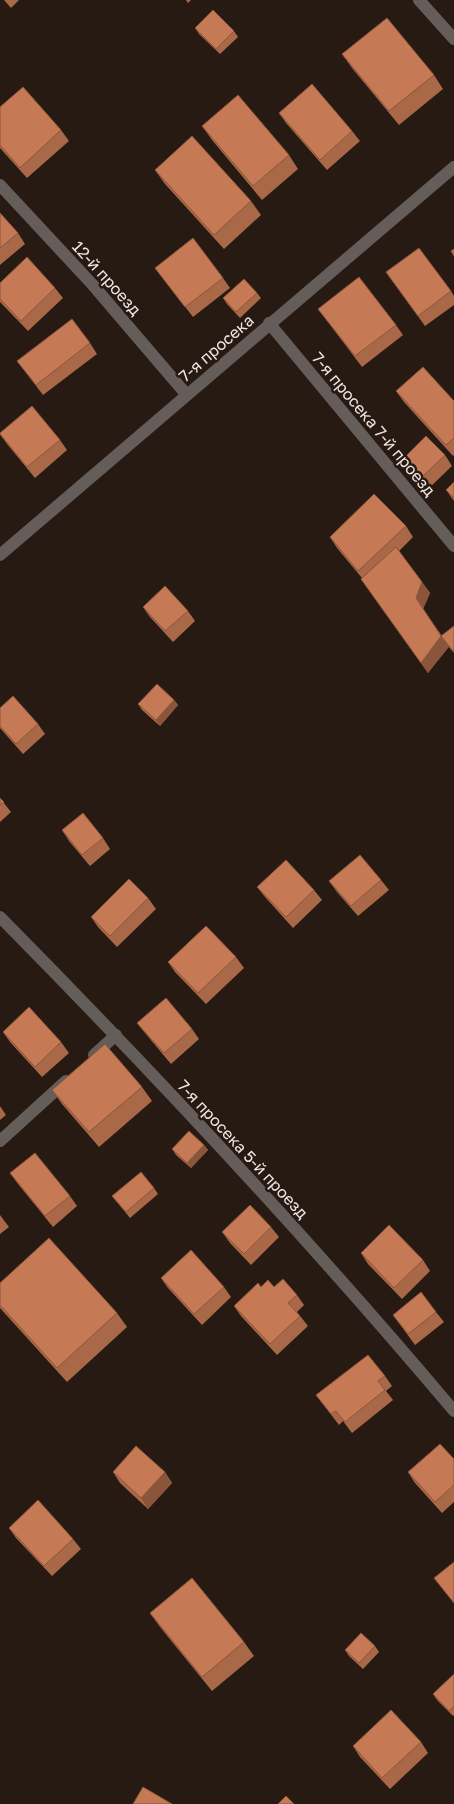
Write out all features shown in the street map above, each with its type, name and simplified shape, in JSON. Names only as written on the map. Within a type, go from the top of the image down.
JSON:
[{"type":"street","points":[[420,0],[454,39]]},
{"type":"street","name":"7-я просека","points":[[0,555],[269,323],[454,167]]},
{"type":"street","name":"12-й проезд","points":[[0,185],[92,284],[186,394]]},
{"type":"street","name":"7-я просека 7-й проезд","points":[[269,323],[454,546]]},
{"type":"street","name":"7-я просека 5-й проезд","points":[[0,917],[116,1035],[286,1219],[454,1411]]},
{"type":"street","points":[[87,1062],[116,1035]]},
{"type":"street","points":[[0,1141],[73,1075]]},
{"type":"building","points":[[213,10],[234,31],[216,49],[195,28]]},
{"type":"building","points":[[387,18],[434,75],[389,111],[342,54]]},
{"type":"building","points":[[312,84],[352,131],[320,160],[279,113]]},
{"type":"building","points":[[23,87],[61,130],[20,168],[0,145],[0,107]]},
{"type":"building","points":[[238,95],[289,155],[253,186],[202,126]]},
{"type":"building","points":[[192,136],[251,201],[214,235],[155,170]]},
{"type":"building","points":[[0,213],[18,233],[0,248]]},
{"type":"building","points":[[193,238],[223,278],[185,307],[155,268]]},
{"type":"building","points":[[419,248],[451,291],[418,316],[386,272]]},
{"type":"building","points":[[27,257],[55,288],[21,321],[0,299],[0,283]]},
{"type":"building","points":[[359,277],[396,325],[355,356],[318,309]]},
{"type":"building","points":[[244,279],[257,293],[236,312],[223,298]]},
{"type":"building","points":[[72,319],[90,343],[36,385],[17,361]]},
{"type":"building","points":[[423,367],[454,401],[454,438],[446,445],[396,391]]},
{"type":"building","points":[[32,406],[60,440],[27,467],[0,433]]},
{"type":"building","points":[[426,436],[445,455],[418,481],[400,462]]},
{"type":"building","points":[[454,482],[454,498],[446,490]]},
{"type":"building","points":[[374,494],[406,526],[358,571],[330,537]]},
{"type":"building","points":[[396,547],[422,582],[416,598],[441,636],[421,663],[361,579]]},
{"type":"building","points":[[165,586],[188,611],[165,631],[143,607]]},
{"type":"building","points":[[454,626],[454,652],[441,636]]},
{"type":"building","points":[[157,684],[174,700],[156,720],[138,704]]},
{"type":"building","points":[[13,696],[38,724],[16,744],[0,726],[0,708]]},
{"type":"building","points":[[83,813],[103,838],[82,855],[62,830]]},
{"type":"building","points":[[360,855],[381,880],[351,906],[329,881]]},
{"type":"building","points":[[286,860],[314,890],[286,917],[257,887]]},
{"type":"building","points":[[129,879],[148,898],[110,936],[91,917]]},
{"type":"building","points":[[206,926],[236,957],[198,993],[168,962]]},
{"type":"building","points":[[166,998],[192,1029],[164,1053],[137,1023]]},
{"type":"building","points":[[29,1007],[61,1042],[35,1067],[3,1032]]},
{"type":"building","points":[[105,1044],[142,1087],[89,1132],[52,1090]]},
{"type":"building","points":[[189,1131],[204,1145],[187,1163],[172,1149]]},
{"type":"building","points":[[35,1153],[70,1196],[45,1216],[10,1173]]},
{"type":"building","points":[[141,1172],[154,1188],[126,1212],[112,1196]]},
{"type":"building","points":[[250,1205],[271,1227],[244,1254],[222,1232]]},
{"type":"building","points":[[389,1225],[423,1260],[394,1288],[361,1253]]},
{"type":"building","points":[[49,1238],[117,1313],[57,1368],[0,1305],[0,1283]]},
{"type":"building","points":[[191,1250],[224,1287],[194,1314],[161,1278]]},
{"type":"building","points":[[283,1279],[297,1295],[288,1303],[300,1316],[270,1344],[234,1306],[258,1283],[261,1287],[268,1280],[274,1287]]},
{"type":"building","points":[[421,1292],[436,1312],[408,1334],[393,1315]]},
{"type":"building","points":[[368,1355],[385,1376],[378,1381],[385,1390],[345,1422],[336,1411],[331,1414],[316,1395]]},
{"type":"building","points":[[440,1444],[454,1459],[454,1485],[435,1502],[408,1472]]},
{"type":"building","points":[[136,1446],[165,1472],[141,1498],[113,1472]]},
{"type":"building","points":[[38,1500],[73,1539],[44,1566],[9,1528]]},
{"type":"building","points":[[454,1562],[454,1603],[434,1578]]},
{"type":"building","points":[[192,1578],[244,1642],[202,1677],[150,1613]]},
{"type":"building","points":[[361,1633],[375,1646],[359,1663],[345,1650]]},
{"type":"building","points":[[454,1674],[454,1706],[449,1711],[433,1694]]},
{"type":"building","points":[[391,1710],[421,1742],[382,1778],[353,1746]]},
{"type":"building","points":[[143,1787],[172,1804],[133,1804]]},
{"type":"building","points":[[286,1796],[294,1804],[278,1804]]}]
